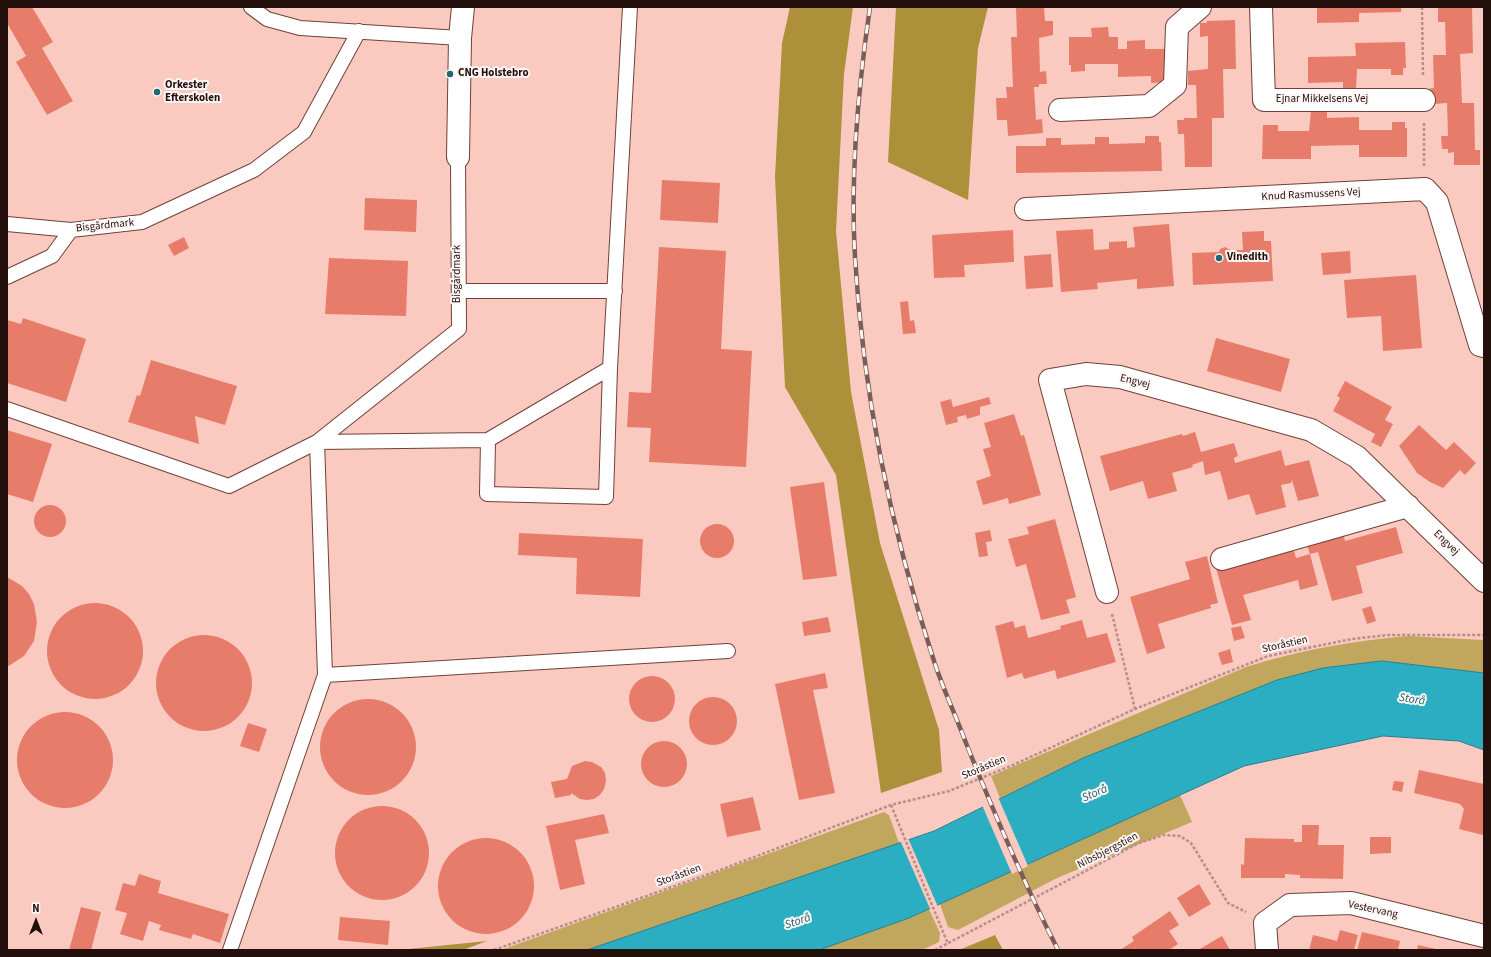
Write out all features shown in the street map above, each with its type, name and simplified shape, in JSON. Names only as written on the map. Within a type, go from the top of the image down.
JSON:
[{"type":"street","name":"Bisgårdmark","points":[[458,157],[460,38],[463,7]]},
{"type":"street","points":[[1060,110],[1149,106],[1175,85],[1177,27],[1200,7]]},
{"type":"street","name":"Ejnar Mikkelsens Vej","points":[[1261,7],[1264,100],[1424,100]]},
{"type":"street","name":"Knud Rasmussens Vej","points":[[1026,209],[1425,189],[1437,202],[1480,345],[1484,346]]},
{"type":"street","name":"Engvej","points":[[1107,592],[1050,380],[1086,374],[1120,377],[1310,430],[1357,457],[1484,581]]},
{"type":"street","points":[[1222,559],[1408,506]]},
{"type":"street","name":"Vestervang","points":[[1265,923],[1290,905],[1351,903],[1484,936]]},
{"type":"street","points":[[1265,923],[1267,950]]},
{"type":"lane","points":[[251,7],[267,19],[300,28],[360,30],[460,38]]},
{"type":"lane","points":[[488,440],[487,494],[606,497],[610,368],[630,7]]},
{"type":"lane","name":"Bisgårdmark","points":[[7,224],[71,230],[142,222],[254,170],[304,132],[360,30]]},
{"type":"lane","name":"Bisgårdmark","points":[[317,442],[459,329],[458,157]]},
{"type":"lane","points":[[7,277],[52,256],[71,230]]},
{"type":"lane","points":[[458,291],[615,291]]},
{"type":"lane","points":[[7,409],[229,486],[317,442],[488,440],[610,368]]},
{"type":"lane","points":[[230,950],[325,675],[317,442]]},
{"type":"lane","points":[[325,675],[728,650]]},
{"type":"path","points":[[1107,592],[1135,709]]},
{"type":"path","name":"Storåstien","points":[[494,950],[720,870],[890,805],[949,792],[1013,765],[1135,709],[1268,656],[1359,638],[1388,635],[1484,635]]},
{"type":"path","points":[[890,805],[941,923],[948,944]]},
{"type":"path","name":"Nibsbjergstien","points":[[935,950],[1139,843],[1164,835],[1180,836],[1191,843],[1228,903],[1265,923]]},
{"type":"shaded area","points":[[790,7],[853,7],[844,74],[836,231],[851,392],[880,543],[939,730],[942,772],[881,793],[836,475],[785,387],[775,177],[782,43]]},
{"type":"shaded area","points":[[896,7],[988,7],[978,48],[968,200],[888,162]]},
{"type":"shaded area","points":[[1408,636],[1484,640],[1484,673],[1382,661],[1323,668],[1277,680],[1083,758],[1000,798],[991,776],[1246,667],[1326,647]]},
{"type":"shaded area","points":[[1180,795],[1192,822],[1057,878],[958,930],[948,927],[940,904]]},
{"type":"shaded area","points":[[884,812],[889,815],[899,843],[587,950],[501,950]]},
{"type":"shaded area","points":[[929,909],[940,933],[939,942],[922,950],[819,950],[909,918]]},
{"type":"shaded area","points":[[995,935],[1003,950],[959,950]]},
{"type":"shaded area","points":[[487,941],[463,950],[399,950]]},
{"type":"water","name":"Storå","points":[[1382,661],[1484,673],[1484,750],[1459,741],[1383,736],[1244,766],[909,918],[819,950],[587,950],[934,831],[1083,758],[1277,680],[1323,668]]},
{"type":"pier","points":[[998,797],[1028,866],[1012,874],[982,805]]},
{"type":"pier","points":[[908,838],[938,907],[931,911],[900,840]]},
{"type":"building","points":[[7,7],[32,7],[53,42],[42,48],[73,101],[47,115],[16,62],[26,56],[7,23]]},
{"type":"building","points":[[1016,7],[1044,7],[1045,21],[1053,21],[1053,35],[1039,38],[1040,72],[1046,71],[1047,84],[1039,84],[1039,87],[1034,87],[1036,120],[1042,119],[1043,133],[1008,136],[1007,120],[997,120],[996,98],[1007,98],[1006,87],[1013,87],[1011,37],[1017,37]]},
{"type":"building","points":[[1317,7],[1401,7],[1401,12],[1359,13],[1359,22],[1317,23]]},
{"type":"building","points":[[1472,7],[1473,53],[1460,54],[1462,103],[1474,103],[1475,150],[1480,150],[1480,165],[1454,165],[1454,152],[1448,153],[1448,149],[1442,149],[1441,136],[1448,136],[1447,103],[1434,104],[1434,101],[1428,101],[1427,89],[1434,88],[1433,55],[1446,55],[1445,22],[1438,22],[1438,8]]},
{"type":"building","points":[[1235,20],[1236,69],[1223,69],[1224,118],[1212,118],[1212,167],[1185,167],[1184,134],[1178,134],[1177,120],[1184,120],[1184,118],[1197,118],[1196,85],[1188,85],[1188,71],[1208,69],[1208,36],[1200,37],[1200,23],[1207,23],[1207,21]]},
{"type":"building","points":[[1108,27],[1109,37],[1118,37],[1118,49],[1127,49],[1127,41],[1145,40],[1145,49],[1167,49],[1166,82],[1151,83],[1151,76],[1118,77],[1118,64],[1085,64],[1085,71],[1071,72],[1071,65],[1069,65],[1069,37],[1092,37],[1091,28]]},
{"type":"building","points":[[1405,42],[1406,68],[1403,68],[1403,75],[1391,75],[1391,69],[1357,69],[1356,89],[1343,90],[1343,82],[1308,83],[1308,57],[1356,56],[1355,43]]},
{"type":"building","points":[[1327,110],[1327,118],[1359,117],[1359,130],[1392,130],[1392,122],[1405,122],[1405,128],[1407,128],[1407,157],[1359,157],[1359,145],[1311,146],[1311,159],[1262,159],[1263,125],[1278,125],[1278,131],[1309,131],[1311,111]]},
{"type":"building","points":[[1145,136],[1159,136],[1159,142],[1161,142],[1162,171],[1016,173],[1016,146],[1046,146],[1046,138],[1061,138],[1061,145],[1095,144],[1095,137],[1109,137],[1109,144],[1145,143]]},
{"type":"building","points":[[662,180],[720,183],[718,223],[660,220]]},
{"type":"building","points":[[365,198],[417,200],[416,232],[364,230]]},
{"type":"building","points":[[1169,224],[1174,286],[1137,289],[1137,279],[1097,283],[1098,289],[1061,292],[1056,231],[1093,229],[1094,250],[1109,249],[1109,242],[1127,241],[1127,248],[1135,247],[1133,227]]},
{"type":"building","points":[[1013,230],[1014,262],[964,265],[965,277],[934,278],[932,235]]},
{"type":"building","points":[[1264,231],[1264,241],[1271,241],[1273,281],[1193,285],[1192,253],[1219,252],[1220,249],[1225,247],[1230,250],[1243,250],[1242,232]]},
{"type":"building","points":[[184,237],[189,248],[174,256],[168,245]]},
{"type":"building","points":[[659,247],[726,251],[721,349],[752,351],[746,467],[649,462],[651,428],[627,427],[629,392],[651,393]]},
{"type":"building","points":[[1350,251],[1351,273],[1323,275],[1321,253]]},
{"type":"building","points":[[1051,254],[1053,287],[1026,289],[1024,256]]},
{"type":"building","points":[[329,258],[408,261],[406,316],[325,314]]},
{"type":"building","points":[[1416,275],[1422,348],[1383,351],[1381,316],[1347,318],[1344,280]]},
{"type":"building","points":[[908,301],[910,321],[914,320],[916,333],[903,334],[900,302]]},
{"type":"building","points":[[23,318],[86,339],[66,402],[7,383],[7,320],[21,324]]},
{"type":"building","points":[[1216,338],[1290,359],[1281,392],[1207,371]]},
{"type":"building","points":[[151,360],[237,386],[225,425],[195,416],[199,444],[128,422],[137,395],[140,396]]},
{"type":"building","points":[[1345,381],[1392,407],[1385,420],[1393,424],[1381,447],[1371,442],[1375,434],[1333,411],[1340,398],[1337,396]]},
{"type":"building","points":[[989,397],[991,404],[980,407],[980,415],[967,419],[966,415],[957,417],[958,422],[946,425],[940,402],[951,399],[953,407]]},
{"type":"building","points":[[1014,414],[1021,436],[1024,435],[1041,495],[1009,504],[1008,498],[983,505],[976,481],[991,476],[983,449],[991,447],[984,423]]},
{"type":"building","points":[[1419,425],[1446,450],[1454,442],[1476,463],[1465,475],[1460,470],[1443,488],[1430,482],[1417,473],[1399,446]]},
{"type":"building","points":[[7,430],[52,444],[33,502],[7,494]]},
{"type":"building","points":[[1195,432],[1201,452],[1234,443],[1238,456],[1234,458],[1235,463],[1281,450],[1285,466],[1309,460],[1319,496],[1298,501],[1292,480],[1291,483],[1281,485],[1286,507],[1256,515],[1249,494],[1228,500],[1220,471],[1205,475],[1203,461],[1192,465],[1193,467],[1172,473],[1177,491],[1148,499],[1143,481],[1110,491],[1100,456],[1182,434],[1183,436]]},
{"type":"building","points":[[824,482],[837,576],[803,580],[790,487]]},
{"type":"building","points":[[50,505],[61,510],[66,521],[61,532],[50,537],[39,532],[34,521],[39,510]]},
{"type":"building","points":[[1055,519],[1076,597],[1066,600],[1070,613],[1041,620],[1026,564],[1016,567],[1008,539],[1029,534],[1027,527]]},
{"type":"building","points":[[714,524],[720,524],[724,525],[731,531],[734,541],[733,548],[727,555],[720,558],[714,558],[710,557],[703,551],[700,544],[700,538],[701,534],[707,527]]},
{"type":"building","points":[[1396,527],[1403,553],[1356,566],[1363,593],[1332,601],[1318,552],[1310,554],[1306,542],[1343,532],[1345,541]]},
{"type":"building","points":[[990,530],[992,541],[986,542],[988,556],[979,557],[975,533]]},
{"type":"building","points":[[519,533],[643,539],[640,597],[576,594],[577,558],[518,555]]},
{"type":"building","points":[[1292,544],[1296,558],[1310,554],[1318,585],[1300,590],[1298,580],[1243,595],[1251,620],[1232,625],[1216,568]]},
{"type":"building","points":[[1207,556],[1218,603],[1210,605],[1211,608],[1158,624],[1165,648],[1147,654],[1130,597],[1190,579],[1185,562]]},
{"type":"building","points":[[7,577],[22,586],[29,594],[34,604],[37,622],[34,641],[24,656],[7,667]]},
{"type":"building","points":[[95,603],[113,606],[129,617],[140,633],[143,651],[140,669],[129,685],[113,696],[95,699],[77,696],[61,685],[50,669],[47,651],[50,633],[61,617],[77,606]]},
{"type":"building","points":[[1371,606],[1376,621],[1367,624],[1362,609]]},
{"type":"building","points":[[828,617],[831,632],[804,636],[802,622]]},
{"type":"building","points":[[1082,620],[1087,638],[1107,633],[1116,662],[1057,679],[1055,670],[1024,679],[1022,673],[1007,678],[995,626],[1013,621],[1015,628],[1025,625],[1028,638],[1061,629],[1060,626]]},
{"type":"building","points":[[1241,626],[1245,638],[1234,641],[1231,628]]},
{"type":"building","points":[[204,635],[222,638],[238,649],[249,665],[252,683],[249,701],[238,717],[222,728],[204,731],[186,728],[170,717],[159,701],[156,683],[159,665],[170,649],[186,638]]},
{"type":"building","points":[[1230,649],[1233,662],[1222,665],[1218,653]]},
{"type":"building","points":[[825,673],[828,688],[813,690],[835,793],[799,800],[775,684]]},
{"type":"building","points":[[652,676],[665,680],[671,686],[675,699],[671,712],[665,718],[652,722],[639,718],[633,712],[629,699],[633,686],[639,680]]},
{"type":"building","points":[[713,697],[722,699],[730,704],[735,712],[737,721],[735,730],[730,738],[722,743],[713,745],[704,743],[696,738],[691,730],[689,721],[691,712],[696,704],[704,699]]},
{"type":"building","points":[[368,699],[386,702],[402,713],[413,729],[416,747],[413,765],[402,781],[386,792],[368,795],[350,792],[334,781],[323,765],[320,747],[323,729],[334,713],[350,702]]},
{"type":"building","points":[[65,712],[83,715],[99,726],[110,742],[113,760],[110,778],[99,794],[83,805],[65,808],[47,805],[31,794],[20,778],[17,760],[20,742],[31,726],[47,715]]},
{"type":"building","points":[[248,723],[267,729],[259,752],[240,746]]},
{"type":"building","points":[[660,741],[668,741],[677,745],[683,751],[687,764],[683,777],[677,783],[668,787],[660,787],[651,783],[645,777],[641,768],[641,760],[645,751],[651,745]]},
{"type":"building","points":[[585,761],[592,762],[601,767],[605,773],[606,781],[604,789],[600,795],[594,799],[587,800],[580,799],[571,793],[571,795],[555,798],[551,782],[567,779],[572,766]]},
{"type":"building","points":[[1419,770],[1484,784],[1483,835],[1459,829],[1464,809],[1460,804],[1414,793]]},
{"type":"building","points":[[1394,781],[1404,782],[1402,792],[1392,790]]},
{"type":"building","points":[[753,797],[761,830],[727,837],[720,804]]},
{"type":"building","points":[[382,806],[400,810],[415,820],[425,835],[429,853],[425,871],[415,886],[400,896],[382,900],[364,896],[349,886],[339,871],[335,853],[339,835],[349,820],[364,810]]},
{"type":"building","points":[[604,814],[609,833],[575,840],[585,884],[560,890],[546,826]]},
{"type":"building","points":[[1302,825],[1319,825],[1318,845],[1344,845],[1343,879],[1300,878],[1300,875],[1285,874],[1285,878],[1241,878],[1241,864],[1244,865],[1245,838],[1294,839],[1294,842],[1302,842]]},
{"type":"building","points":[[1370,837],[1391,837],[1391,853],[1370,854]]},
{"type":"building","points":[[486,838],[504,842],[513,846],[520,852],[526,859],[530,868],[534,886],[530,904],[526,913],[520,920],[513,926],[504,930],[486,934],[468,930],[459,926],[452,920],[446,913],[442,904],[438,886],[442,868],[446,859],[452,852],[459,846],[468,842]]},
{"type":"building","points":[[139,874],[161,881],[158,893],[229,914],[220,943],[193,934],[191,939],[159,930],[161,925],[149,921],[143,941],[120,934],[127,913],[115,910],[123,883],[135,886]]},
{"type":"building","points":[[1199,884],[1211,904],[1189,917],[1177,898]]},
{"type":"building","points":[[81,907],[101,912],[91,950],[69,950]]},
{"type":"building","points":[[1170,911],[1179,925],[1169,931],[1178,944],[1169,950],[1120,950],[1134,941],[1132,937]]},
{"type":"building","points":[[340,917],[390,921],[388,945],[338,940]]},
{"type":"building","points":[[1340,930],[1358,935],[1354,950],[1309,950],[1313,935],[1337,941]]},
{"type":"building","points":[[1362,932],[1400,941],[1398,950],[1357,950]]},
{"type":"building","points":[[1222,936],[1230,950],[1198,950]]},
{"type":"building","points":[[1418,945],[1436,949],[1436,950],[1417,950]]},
{"type":"railway","points":[[870,7],[856,132],[854,163],[854,226],[859,308],[872,410],[881,461],[905,562],[919,612],[945,692],[998,822],[1021,874],[1058,950]]},
{"type":"place","name":"CNG Holstebro","points":[[450,74]]},
{"type":"place","name":"Orkester Efterskolen","points":[[157,92]]},
{"type":"place","name":"Vinedith","points":[[1219,258]]}]
